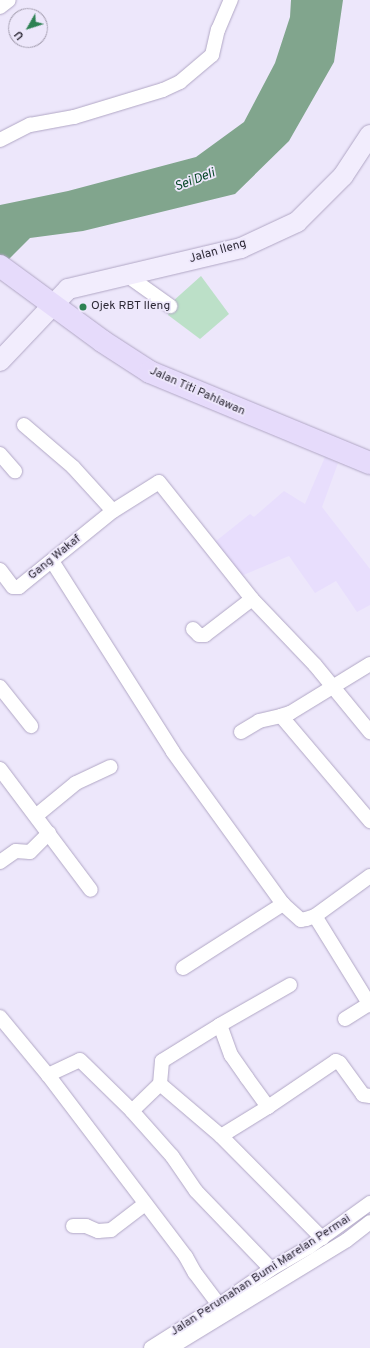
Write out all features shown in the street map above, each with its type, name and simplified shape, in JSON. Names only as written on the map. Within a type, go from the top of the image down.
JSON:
[{"type":"main road","name":"Jalan Titi Pahlawan","points":[[0,266],[102,341],[150,372],[370,463]]},
{"type":"street","points":[[0,8],[9,0]]},
{"type":"street","points":[[0,140],[30,125],[74,117],[163,90],[180,82],[198,69],[212,55],[218,30],[232,0]]},
{"type":"street","name":"Jalan Ileng","points":[[0,361],[68,289],[241,248],[297,222],[343,176],[370,135]]},
{"type":"street","points":[[128,276],[170,306]]},
{"type":"street","points":[[24,425],[73,467],[113,511]]},
{"type":"street","points":[[0,454],[15,471]]},
{"type":"street","name":"Gang Wakaf","points":[[0,570],[13,587],[19,587],[113,511],[156,482],[162,484],[252,599]]},
{"type":"street","points":[[52,561],[189,776],[282,904],[301,920],[315,916],[370,876]]},
{"type":"street","points":[[193,629],[199,635],[205,635],[252,599],[315,665],[370,732]]},
{"type":"street","points":[[241,732],[258,721],[290,713],[331,686],[368,670]]},
{"type":"street","points":[[0,687],[31,726]]},
{"type":"street","points":[[281,716],[370,821]]},
{"type":"street","points":[[37,816],[76,783],[111,767]]},
{"type":"street","points":[[0,769],[37,816],[91,890]]},
{"type":"street","points":[[0,862],[16,851],[30,852],[49,833]]},
{"type":"street","points":[[183,968],[282,904]]},
{"type":"street","points":[[315,916],[370,1004],[345,1019]]},
{"type":"street","points":[[132,1111],[160,1084],[162,1061],[220,1025],[290,985]]},
{"type":"street","points":[[0,1017],[48,1074],[186,1257],[195,1273],[219,1305]]},
{"type":"street","points":[[220,1025],[231,1055],[268,1107]]},
{"type":"street","points":[[48,1074],[80,1060],[132,1111],[172,1156],[196,1191],[271,1269]]},
{"type":"street","points":[[221,1136],[268,1107],[336,1061],[340,1063],[363,1095],[370,1096]]},
{"type":"street","points":[[160,1084],[221,1136],[322,1238]]},
{"type":"street","name":"Jalan Perumahan Bumi Marelan Permai","points":[[162,1346],[271,1269],[339,1227],[370,1203]]},
{"type":"street","points":[[73,1226],[86,1226],[104,1232],[112,1230],[145,1204]]},
{"type":"street","name":"Jalan Perumahan Bumi Marelan Permai","points":[[162,1346],[347,1240],[370,1222]]},
{"type":"street","points":[[339,1227],[347,1240]]},
{"type":"shaded area","points":[[201,276],[229,314],[200,339],[168,315],[172,302]]},
{"type":"shaded area","points":[[325,457],[338,463],[322,507],[370,569],[370,605],[357,612],[336,581],[315,593],[289,556],[241,576],[211,545],[250,514],[254,517],[284,491],[305,504]]},
{"type":"water","name":"Sei Deli","points":[[291,0],[343,0],[334,62],[289,141],[235,194],[83,231],[30,238],[0,268],[0,205],[68,191],[196,157],[244,122],[275,63],[290,17]]},
{"type":"place","name":"Ojek RBT Ileng","points":[[83,307]]}]
